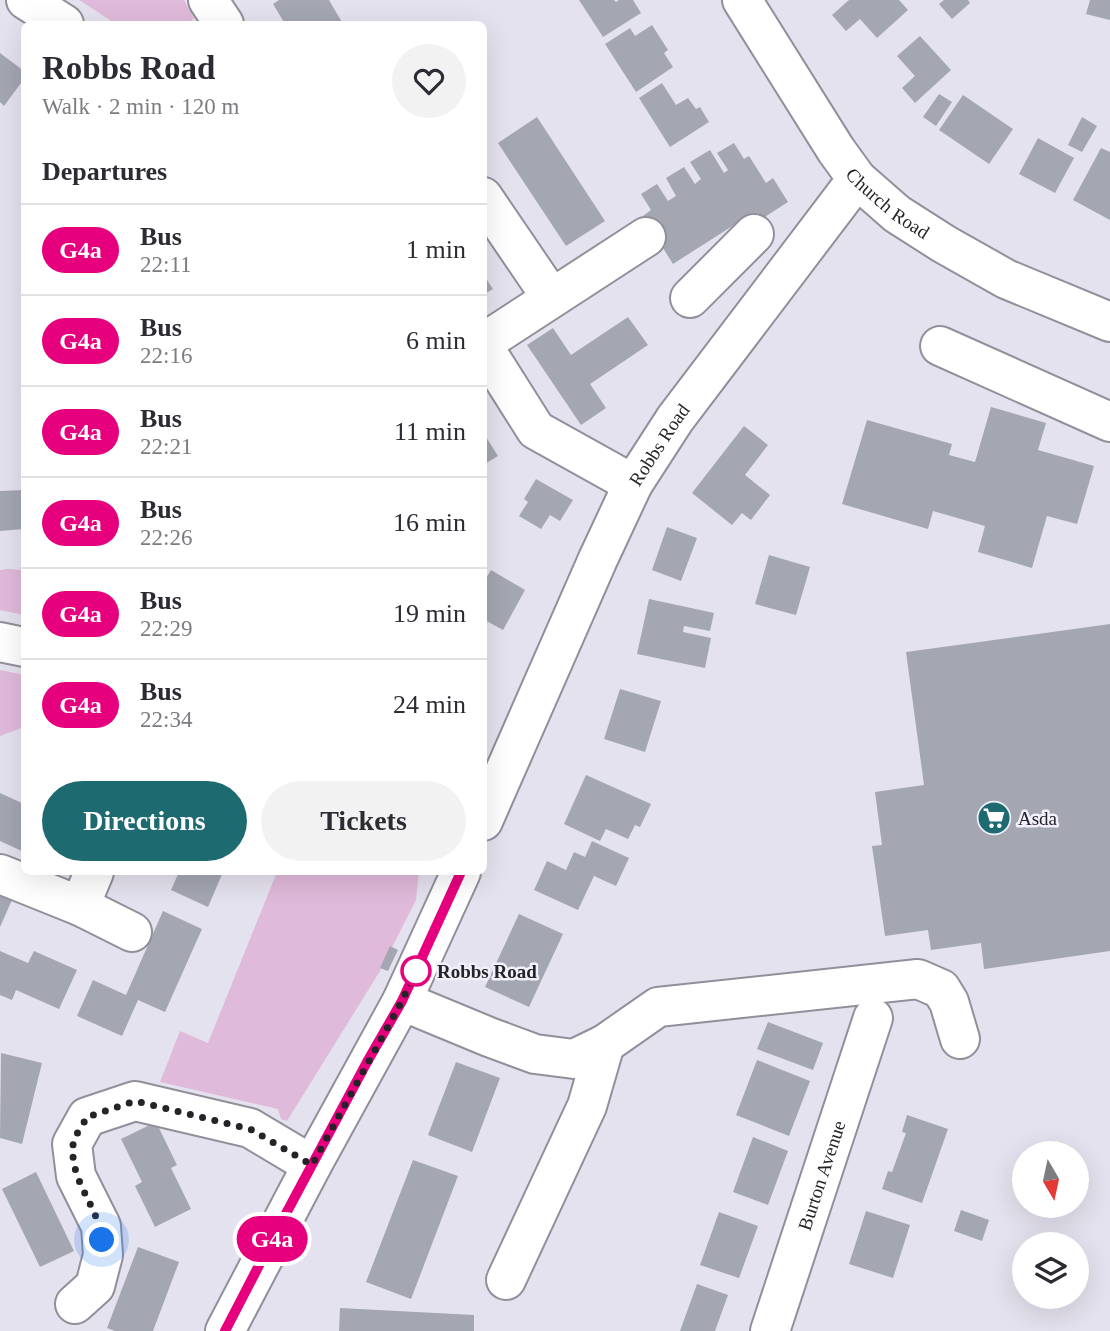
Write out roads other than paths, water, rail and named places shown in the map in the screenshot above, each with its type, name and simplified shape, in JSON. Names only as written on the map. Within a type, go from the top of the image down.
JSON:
[{"type":"street","points":[[26,0],[59,21]]},
{"type":"street","points":[[208,0],[222,21]]},
{"type":"street","name":"Church Road","points":[[742,0],[836,150],[857,179],[897,215],[1006,279],[1110,322]]},
{"type":"street","name":"Robbs Road","points":[[487,812],[633,484],[676,419],[857,179]]},
{"type":"street","points":[[487,203],[551,298]]},
{"type":"street","points":[[690,298],[754,234]]},
{"type":"street","points":[[487,341],[646,237]]},
{"type":"street","points":[[722,267],[735,285],[761,306]]},
{"type":"street","points":[[940,346],[1110,422]]},
{"type":"street","points":[[487,350],[536,430],[633,484]]},
{"type":"street","points":[[0,642],[21,646]]},
{"type":"street","points":[[0,874],[87,889],[132,932]]},
{"type":"street","points":[[225,1331],[402,1001],[460,875]]},
{"type":"street","points":[[402,1001],[536,1054],[574,1059],[605,1044],[658,1007],[918,979],[941,989],[949,1002],[960,1039]]},
{"type":"street","name":"Burton Avenue","points":[[770,1331],[873,1017]]},
{"type":"street","points":[[506,1280],[587,1106],[605,1044]]},
{"type":"street","points":[[75,1304],[95,1286],[103,1255],[101,1226],[76,1176],[72,1144],[87,1117],[135,1101],[250,1129],[312,1165]]},
{"type":"place","name":"Asda","points":[[994,818]]},
{"type":"place","name":"Robbs Road","points":[[416,971]]}]
